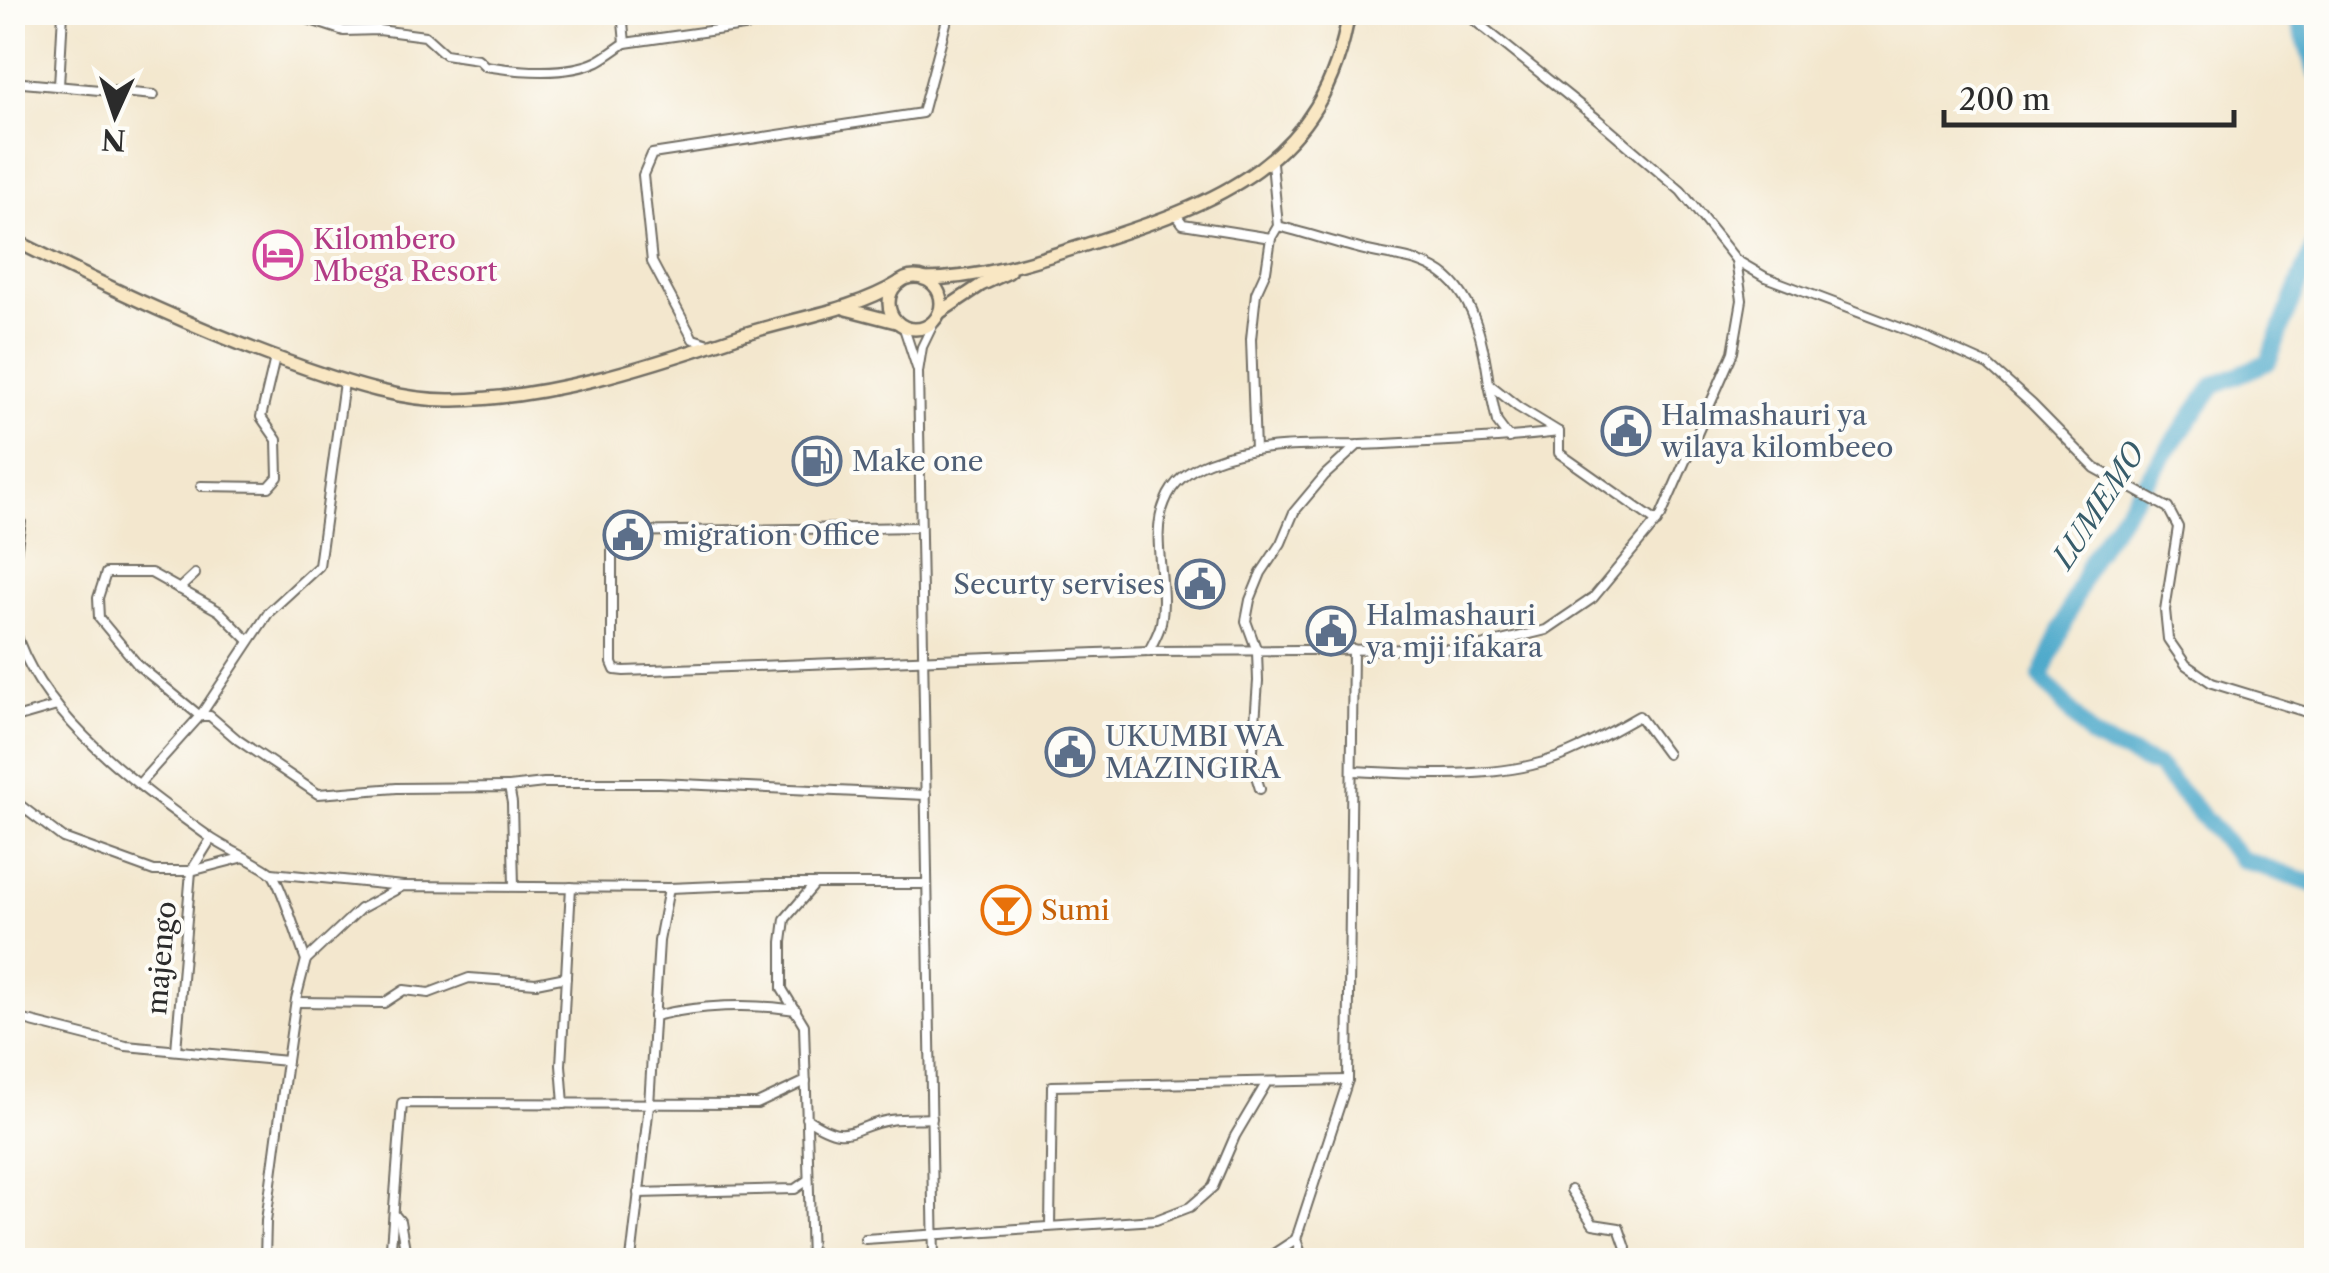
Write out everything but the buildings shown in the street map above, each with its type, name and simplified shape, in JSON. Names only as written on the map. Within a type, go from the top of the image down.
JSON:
[{"type":"main road","points":[[12,239],[144,302],[275,358],[344,382],[404,396],[449,401],[509,396],[600,376],[754,330],[844,309],[914,277],[948,279],[1031,262],[1178,216],[1223,194],[1272,162],[1323,94],[1343,51],[1349,12]]},
{"type":"main road","points":[[844,309],[918,328],[981,286],[1031,262]]},
{"type":"main road","points":[[924,279],[934,285],[940,296],[937,315]]},
{"type":"main road","points":[[900,282],[890,295],[890,306],[902,324]]},
{"type":"street","points":[[59,86],[63,12]]},
{"type":"street","points":[[622,12],[625,43]]},
{"type":"street","points":[[283,13],[344,31],[379,30],[425,36],[444,54],[478,58],[485,66],[509,70],[563,68],[595,62],[625,43],[751,25],[790,12]]},
{"type":"street","points":[[713,345],[692,339],[652,262],[644,175],[652,154],[922,113],[949,13],[925,12]]},
{"type":"street","points":[[1465,13],[1681,192],[1736,260],[1765,276],[1988,365],[2095,468],[2168,508],[2178,527],[2164,610],[2168,639],[2186,665],[2212,683],[2316,715]]},
{"type":"street","points":[[12,82],[154,95]]},
{"type":"street","points":[[1256,450],[1252,310],[1266,271],[1271,238],[1278,226],[1272,162]]},
{"type":"street","points":[[1178,216],[1183,224],[1271,238]]},
{"type":"street","points":[[1278,226],[1406,258],[1437,270],[1459,290],[1480,332],[1497,422],[1508,438]]},
{"type":"street","points":[[920,527],[616,532],[612,543],[615,670],[1149,651],[1469,649],[1546,630],[1593,598],[1657,522],[1732,352],[1742,300],[1736,260]]},
{"type":"street","points":[[934,1260],[918,372],[922,347],[937,315]]},
{"type":"street","points":[[902,324],[918,372]]},
{"type":"street","points":[[201,486],[269,487],[278,477],[277,440],[261,417],[275,358]]},
{"type":"street","points":[[139,784],[200,716],[268,612],[319,566],[344,382]]},
{"type":"street","points":[[1489,384],[1559,432]]},
{"type":"street","points":[[1559,432],[1559,453],[1657,522]]},
{"type":"street","points":[[1149,651],[1161,627],[1164,604],[1159,523],[1163,504],[1176,482],[1190,472],[1211,461],[1256,450],[1559,432]]},
{"type":"street","points":[[1260,789],[1252,763],[1257,722],[1257,651],[1246,621],[1261,573],[1281,544],[1294,512],[1325,475],[1358,445]]},
{"type":"street","points":[[12,516],[21,522],[13,562],[17,639],[56,706],[139,784],[211,839],[272,872],[403,886],[668,888],[926,884]]},
{"type":"street","points":[[249,640],[219,611],[151,573],[106,573],[98,598],[99,618],[138,665],[200,716],[210,716],[238,740],[318,794],[396,788],[509,788],[544,783],[659,783],[926,795]]},
{"type":"street","points":[[179,589],[196,574]]},
{"type":"street","points":[[1303,1260],[1296,1239],[1348,1080],[1353,650]]},
{"type":"street","points":[[12,720],[56,706]]},
{"type":"street","points":[[1353,771],[1430,775],[1533,765],[1606,735],[1639,716],[1668,754]]},
{"type":"street","points":[[509,788],[514,886]]},
{"type":"street","name":"majengo","points":[[12,800],[63,838],[154,871],[191,871],[241,858]]},
{"type":"street","name":"majengo","points":[[176,1050],[191,871],[211,839]]},
{"type":"street","points":[[272,872],[306,960]]},
{"type":"street","points":[[811,1260],[804,1025],[782,989],[782,942],[785,919],[814,884]]},
{"type":"street","points":[[265,1260],[266,1221],[287,1061],[306,960],[360,909],[403,886]]},
{"type":"street","points":[[564,1104],[562,1065],[571,887]]},
{"type":"street","points":[[631,1260],[649,1105],[659,941],[668,888]]},
{"type":"street","points":[[296,1002],[384,1003],[404,990],[428,993],[469,978],[536,983],[566,977]]},
{"type":"street","points":[[776,1007],[784,993]]},
{"type":"street","points":[[654,1016],[705,1007],[796,1010]]},
{"type":"street","points":[[12,1017],[126,1046],[287,1061]]},
{"type":"street","points":[[1050,1226],[1052,1086],[1348,1080]]},
{"type":"street","points":[[390,1260],[402,1103],[757,1104],[806,1081]]},
{"type":"street","points":[[864,1239],[1156,1220],[1190,1207],[1213,1187],[1235,1136],[1267,1082]]},
{"type":"street","points":[[806,1118],[834,1134],[855,1133],[888,1120],[932,1118]]},
{"type":"street","points":[[638,1193],[796,1189],[808,1180]]},
{"type":"street","points":[[1571,1190],[1593,1224],[1618,1228],[1626,1248],[1623,1260]]},
{"type":"street","points":[[394,1216],[400,1221],[407,1260]]},
{"type":"street","points":[[1264,1260],[1296,1239]]},
{"type":"waterway","name":"LUMEMO","points":[[2296,12],[2316,72]]},
{"type":"waterway","name":"LUMEMO","points":[[2316,242],[2268,362],[2214,385],[2092,557],[2041,677],[2093,738],[2158,767],[2241,859],[2316,885]]},
{"type":"place","name":"Kilombero Mbega Resort","points":[[278,255]]},
{"type":"place","name":"Halmashauri ya wilaya kilombeeo","points":[[1626,431]]},
{"type":"place","name":"Make one","points":[[817,461]]},
{"type":"place","name":"migration Office","points":[[628,535]]},
{"type":"place","name":"Securty servises","points":[[1200,584]]},
{"type":"place","name":"Halmashauri ya mji ifakara","points":[[1331,631]]},
{"type":"place","name":"UKUMBI WA MAZINGIRA","points":[[1070,752]]},
{"type":"place","name":"Sumi","points":[[1006,910]]}]
